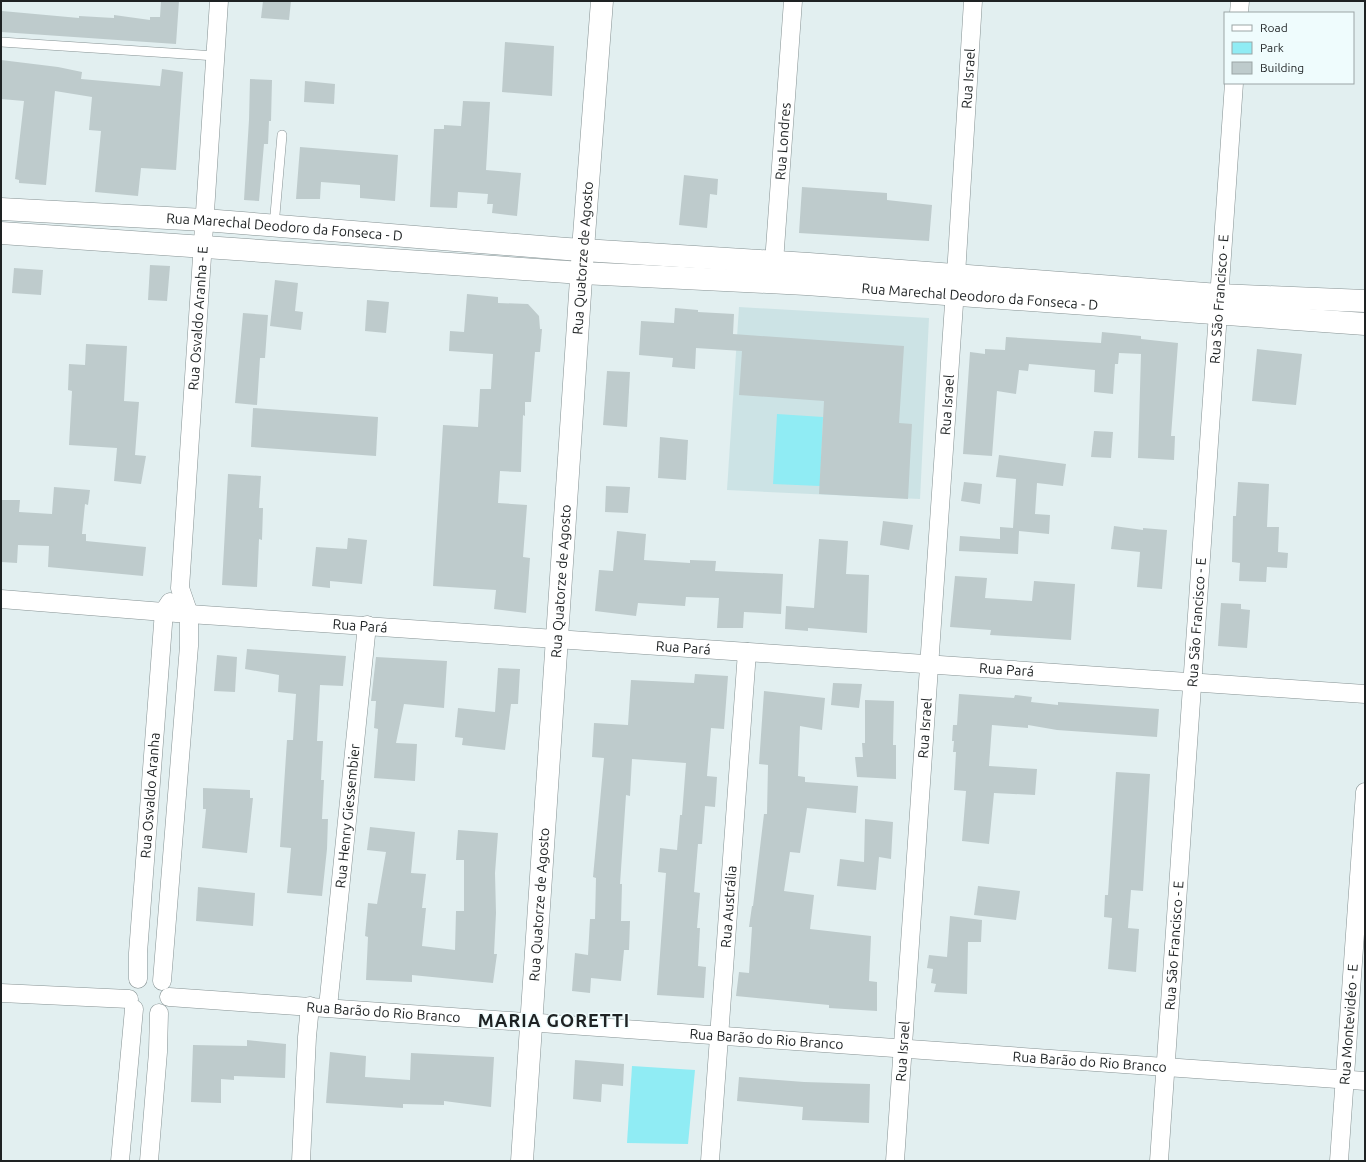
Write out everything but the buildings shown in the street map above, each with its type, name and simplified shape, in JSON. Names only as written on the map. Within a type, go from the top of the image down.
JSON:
[{"type":"street","name":"Rua Osvaldo Aranha - E","points":[[189,614],[180,588],[219,1]]},
{"type":"street","name":"Rua Quatorze de Agosto","points":[[522,1161],[533,1022],[558,639],[588,273],[582,250],[602,1]]},
{"type":"street","name":"Rua Londres","points":[[773,272],[793,1]]},
{"type":"street","name":"Rua Israel","points":[[895,1161],[904,1048],[928,664],[955,285],[973,1]]},
{"type":"street","points":[[1239,12],[1240,1]]},
{"type":"street","name":"Rua São Francisco - E","points":[[1159,1161],[1234,84]]},
{"type":"street","name":"Rua Marechal Deodoro da Fonseca - D","points":[[1,209],[204,220],[274,226],[400,249],[550,270],[686,279],[773,272]]},
{"type":"street","points":[[12,234],[23,211]]},
{"type":"street","name":"Rua Marechal Deodoro da Fonseca - D","points":[[12,234],[202,247],[582,250],[687,257],[773,272],[1219,304],[1365,324]]},
{"type":"street","points":[[686,279],[687,257]]},
{"type":"street","name":"Rua Marechal Deodoro da Fonseca - D","points":[[1219,304],[1365,301]]},
{"type":"street","points":[[164,611],[180,588]]},
{"type":"street","name":"Rua Pará","points":[[1,599],[189,614],[1365,694]]},
{"type":"street","name":"Rua Osvaldo Aranha","points":[[138,979],[164,611]]},
{"type":"street","name":"Rua Osvaldo Aranha","points":[[166,989],[176,797],[189,646],[189,614]]},
{"type":"street","name":"Rua Henry Giessembier","points":[[328,1007],[367,625]]},
{"type":"street","name":"Rua Austrália","points":[[710,1161],[747,652]]},
{"type":"street","points":[[158,704],[184,706]]},
{"type":"street","name":"Rua Montevidéo - E","points":[[1339,1161],[1365,792]]},
{"type":"street","points":[[150,794],[176,797]]},
{"type":"street","points":[[143,894],[170,897]]},
{"type":"street","points":[[1,993],[131,1004],[141,1014],[150,1016],[159,1013],[164,1009],[166,989],[150,977],[138,979],[129,990],[131,1004],[120,1161]]},
{"type":"street","name":"Rua Barão do Rio Branco","points":[[166,989],[310,1006],[1365,1081]]},
{"type":"street","points":[[301,1161],[310,1006]]},
{"type":"street","points":[[148,1161],[158,1052],[159,1013]]},
{"type":"lane","points":[[1,42],[216,56]]},
{"type":"lane","points":[[274,226],[282,135]]},
{"type":"shaded area","points":[[739,307],[929,318],[920,499],[727,490]]},
{"type":"green space","points":[[777,414],[823,417],[820,486],[773,484]]},
{"type":"green space","points":[[632,1066],[695,1070],[688,1144],[627,1143]]},
{"type":"district","name":"MARIA GORETTI","points":[[554,1021]]}]
